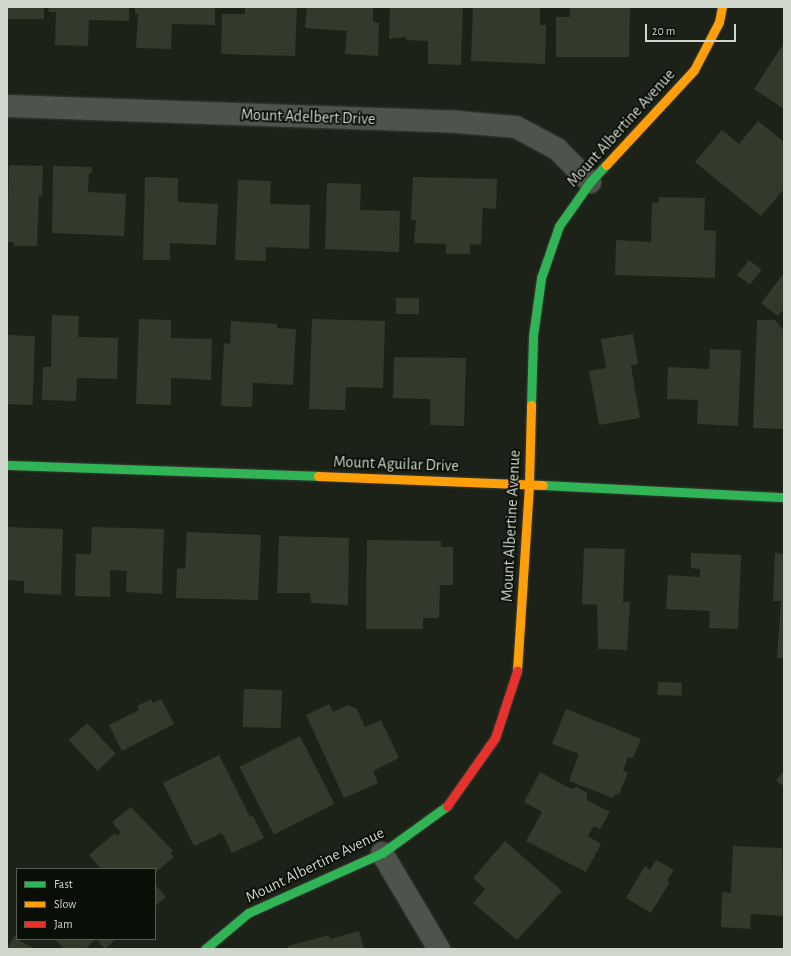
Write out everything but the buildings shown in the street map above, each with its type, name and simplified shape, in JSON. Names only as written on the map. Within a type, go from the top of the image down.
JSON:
[{"type":"street","name":"Mount Albertine Avenue","points":[[205,949],[248,913],[382,853],[448,806],[495,738],[517,671],[529,484],[532,336],[540,278],[559,226],[590,182],[694,70],[719,22],[722,7]]},
{"type":"street","name":"Mount Adelbert Drive","points":[[7,106],[457,122],[516,127],[556,149],[590,182]]},
{"type":"street","name":"Mount Aguilar Drive","points":[[7,465],[529,484],[784,497]]},
{"type":"street","points":[[382,853],[439,949]]},
{"type":"traffic: fast","points":[[531,405],[533,336],[541,278],[559,226],[590,182],[606,165]]},
{"type":"traffic: fast","points":[[7,465],[318,476]]},
{"type":"traffic: fast","points":[[543,485],[784,497]]},
{"type":"traffic: fast","points":[[205,949],[248,913],[382,853],[447,806]]},
{"type":"traffic: slow","points":[[606,165],[694,70],[719,22],[722,7]]},
{"type":"traffic: slow","points":[[517,671],[529,484],[531,405]]},
{"type":"traffic: slow","points":[[318,476],[543,485]]},
{"type":"traffic: jam","points":[[447,806],[495,738],[517,671]]}]
